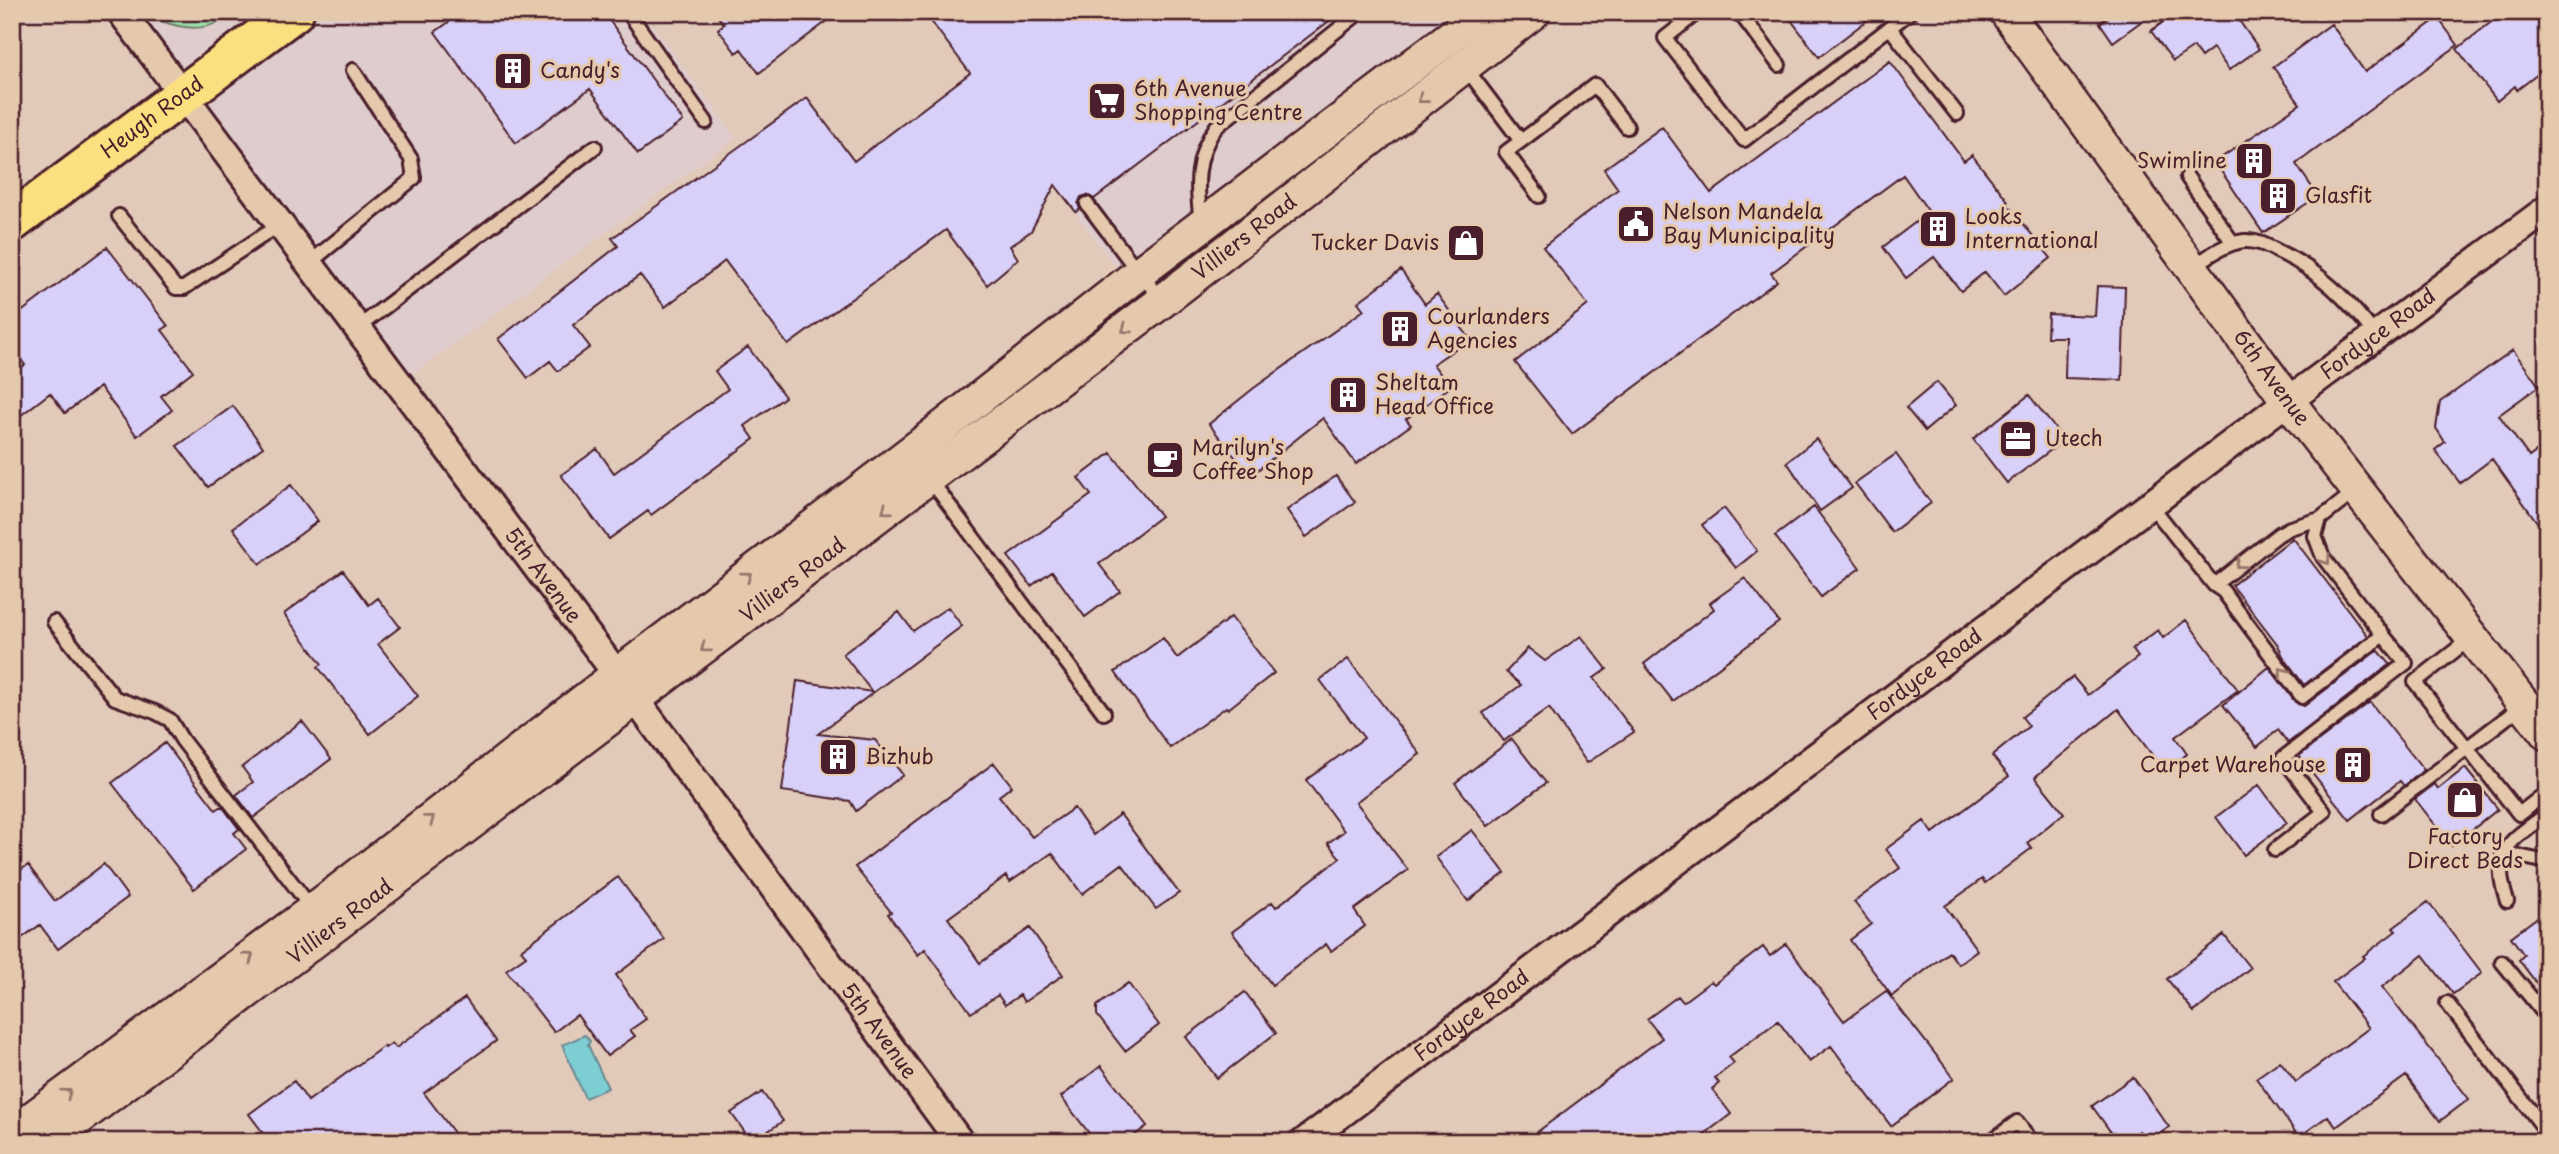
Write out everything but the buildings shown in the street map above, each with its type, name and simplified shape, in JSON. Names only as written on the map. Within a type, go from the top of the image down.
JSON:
[{"type":"main road","name":"Heugh Road","points":[[12,222],[294,12]]},
{"type":"street","name":"5th Avenue","points":[[121,12],[617,675],[960,1142]]},
{"type":"street","name":"Villiers Road","points":[[48,1142],[314,920],[617,675],[1483,12]]},
{"type":"street","name":"Villiers Road","points":[[12,1133],[314,920],[636,701],[1163,301],[1534,12]]},
{"type":"street","name":"6th Avenue","points":[[2006,12],[2288,401],[2547,734]]},
{"type":"street","name":"Fordyce Road","points":[[1304,1142],[2150,504],[2547,209]]},
{"type":"lane","points":[[628,12],[706,122]]},
{"type":"lane","points":[[1202,225],[1197,191],[1199,165],[1202,150],[1216,127],[1360,12]]},
{"type":"lane","points":[[1698,12],[1665,38],[1744,140],[1910,12]]},
{"type":"lane","points":[[1739,12],[1779,65]]},
{"type":"lane","points":[[1890,28],[1957,114]]},
{"type":"lane","points":[[1465,66],[1521,141]]},
{"type":"lane","points":[[307,264],[414,178],[411,159],[353,70]]},
{"type":"lane","points":[[1539,196],[1506,152],[1595,85],[1627,127]]},
{"type":"lane","points":[[356,329],[595,147]]},
{"type":"lane","points":[[2187,177],[2233,243]]},
{"type":"lane","points":[[1087,204],[1163,301]]},
{"type":"lane","points":[[119,216],[176,288],[184,288],[279,225]]},
{"type":"lane","points":[[2192,268],[2233,243],[2244,241],[2266,245],[2307,267],[2357,311],[2376,336]]},
{"type":"lane","points":[[929,478],[1104,713]]},
{"type":"lane","points":[[2214,584],[2290,528],[2319,519],[2357,490]]},
{"type":"lane","points":[[2150,504],[2214,584],[2223,591],[2302,697],[2384,635]]},
{"type":"lane","points":[[2274,850],[2325,812],[2283,758],[2406,663],[2319,550],[2315,536],[2319,519]]},
{"type":"lane","points":[[54,622],[115,698],[170,720],[314,920]]},
{"type":"lane","points":[[2472,638],[2415,682],[2519,814],[2547,792]]},
{"type":"lane","points":[[2381,814],[2524,704]]},
{"type":"lane","points":[[2507,901],[2500,866],[2504,853],[2510,841],[2547,814]]},
{"type":"lane","points":[[2504,853],[2547,862]]},
{"type":"lane","points":[[2502,962],[2547,1017]]},
{"type":"lane","points":[[2447,1003],[2547,1132]]},
{"type":"lane","points":[[1990,1142],[2017,1122],[2032,1142]]},
{"type":"shaded area","points":[[129,12],[257,12],[175,73]]},
{"type":"shaded area","points":[[321,12],[643,12],[736,138],[404,380],[199,101]]},
{"type":"shaded area","points":[[924,12],[1462,12],[1122,275]]},
{"type":"green space","points":[[238,12],[219,23],[192,28],[161,21],[157,13]]},
{"type":"water","points":[[585,1035],[590,1041],[588,1045],[608,1088],[585,1098],[562,1045]]},
{"type":"place","name":"Candy's","points":[[513,71]]},
{"type":"place","name":"6th Avenue Shopping Centre","points":[[1107,101]]},
{"type":"place","name":"Swimline","points":[[2254,161]]},
{"type":"place","name":"Glasfit","points":[[2278,196]]},
{"type":"place","name":"Nelson Mandela Bay Municipality","points":[[1636,224]]},
{"type":"place","name":"Looks International","points":[[1938,229]]},
{"type":"place","name":"Tucker Davis","points":[[1466,243]]},
{"type":"place","name":"Courlanders Agencies","points":[[1400,329]]},
{"type":"place","name":"Sheltam Head Office","points":[[1348,395]]},
{"type":"place","name":"Utech","points":[[2018,439]]},
{"type":"place","name":"Marilyn's Coffee Shop","points":[[1165,460]]},
{"type":"place","name":"Bizhub","points":[[838,757]]},
{"type":"place","name":"Carpet Warehouse","points":[[2353,765]]},
{"type":"place","name":"Factory Direct Beds","points":[[2465,800]]}]
